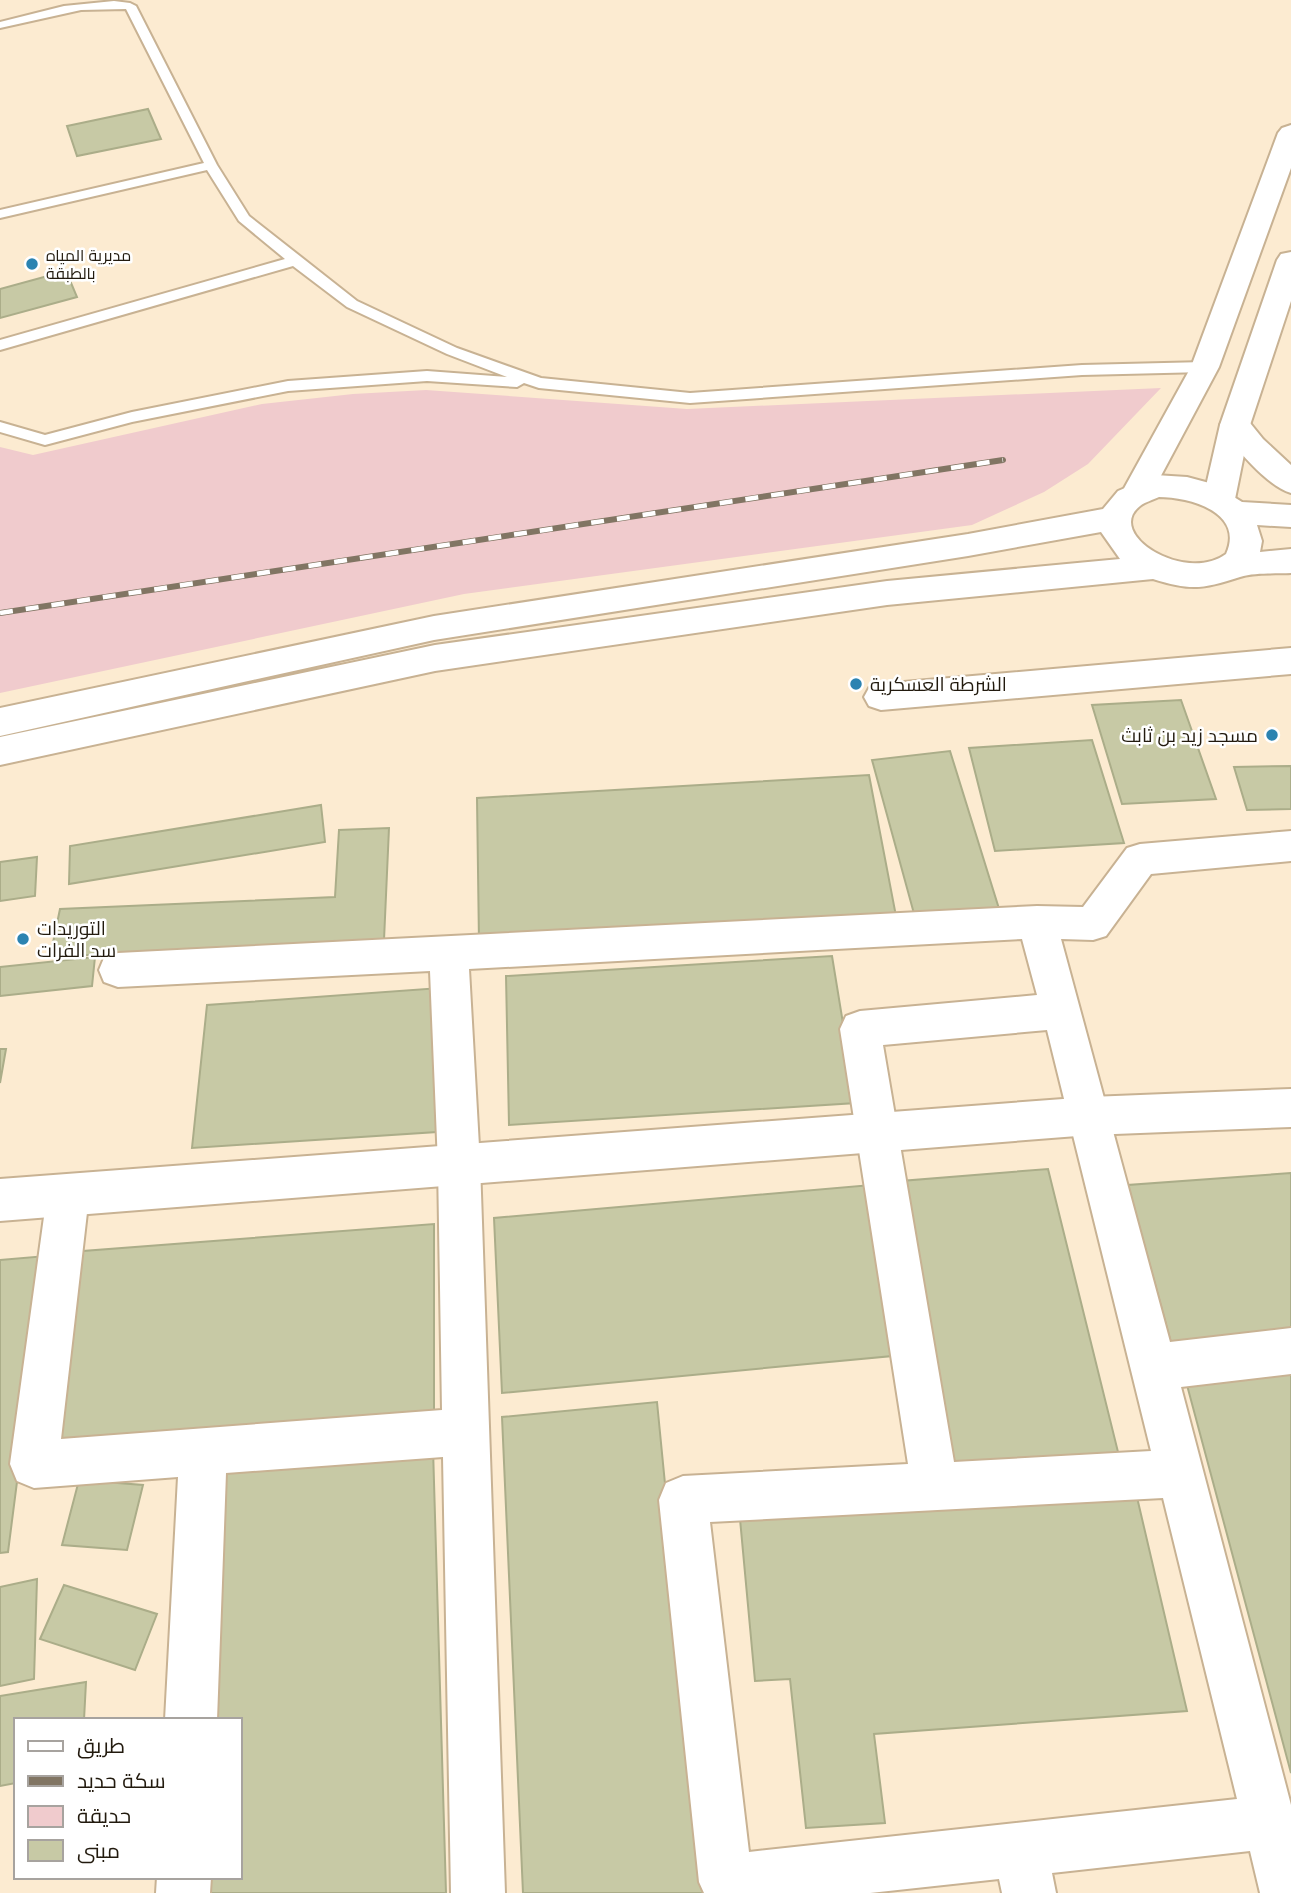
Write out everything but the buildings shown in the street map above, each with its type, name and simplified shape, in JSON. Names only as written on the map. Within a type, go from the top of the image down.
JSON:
[{"type":"street","points":[[1291,133],[1205,367],[1137,492],[1119,507],[1115,518],[1116,531],[1123,545],[1135,558],[1152,568],[1182,577],[1212,576],[1235,565],[1291,561]]},
{"type":"street","points":[[1227,506],[1235,425],[1291,260]]},
{"type":"street","points":[[1183,409],[1235,425],[1252,446],[1291,482]]},
{"type":"street","points":[[1137,492],[1155,486],[1177,486],[1199,490],[1227,506],[1244,525],[1247,540],[1244,554],[1235,565]]},
{"type":"street","points":[[1227,506],[1291,516]]},
{"type":"street","points":[[0,722],[434,628],[968,545],[1115,518]]},
{"type":"street","points":[[0,751],[435,658],[887,593],[1152,568]]},
{"type":"street","points":[[881,697],[1291,661]]},
{"type":"street","points":[[118,970],[1037,922],[1093,924],[1140,859],[1291,846]]},
{"type":"street","points":[[1037,922],[1090,1116],[1270,1822],[1287,1879]]},
{"type":"street","points":[[462,952],[452,959],[449,970],[459,1164],[478,1893]]},
{"type":"street","points":[[935,1488],[860,1029],[1061,1011]]},
{"type":"street","points":[[0,1200],[1090,1116],[1291,1108]]},
{"type":"street","points":[[68,1195],[34,1464],[466,1432]]},
{"type":"street","points":[[1154,1367],[1291,1351]]},
{"type":"street","points":[[191,1718],[203,1452]]},
{"type":"street","points":[[1181,1473],[684,1500],[726,1882],[1025,1870],[1270,1822]]},
{"type":"lane","points":[[0,25],[88,6],[109,3],[130,6],[211,165],[244,218],[352,304],[452,351],[539,383]]},
{"type":"lane","points":[[0,214],[211,165]]},
{"type":"lane","points":[[0,345],[295,261]]},
{"type":"lane","points":[[0,427],[45,440],[132,417],[288,386],[427,376],[539,383],[690,398],[1082,370],[1205,367]]},
{"type":"green space","points":[[1161,388],[1088,464],[1044,492],[972,525],[464,594],[0,693],[0,447],[33,455],[262,404],[353,394],[426,390],[687,409]]},
{"type":"railway","points":[[0,613],[1003,460]]},
{"type":"place","name":"مديرية المياه بالطبقة","points":[[32,264]]},
{"type":"place","name":"الشرطة العسكرية","points":[[856,684]]},
{"type":"place","name":"مسجد زيد بن ثابث","points":[[1272,735]]},
{"type":"place","name":"التوريدات سد الفرات","points":[[23,939]]}]
